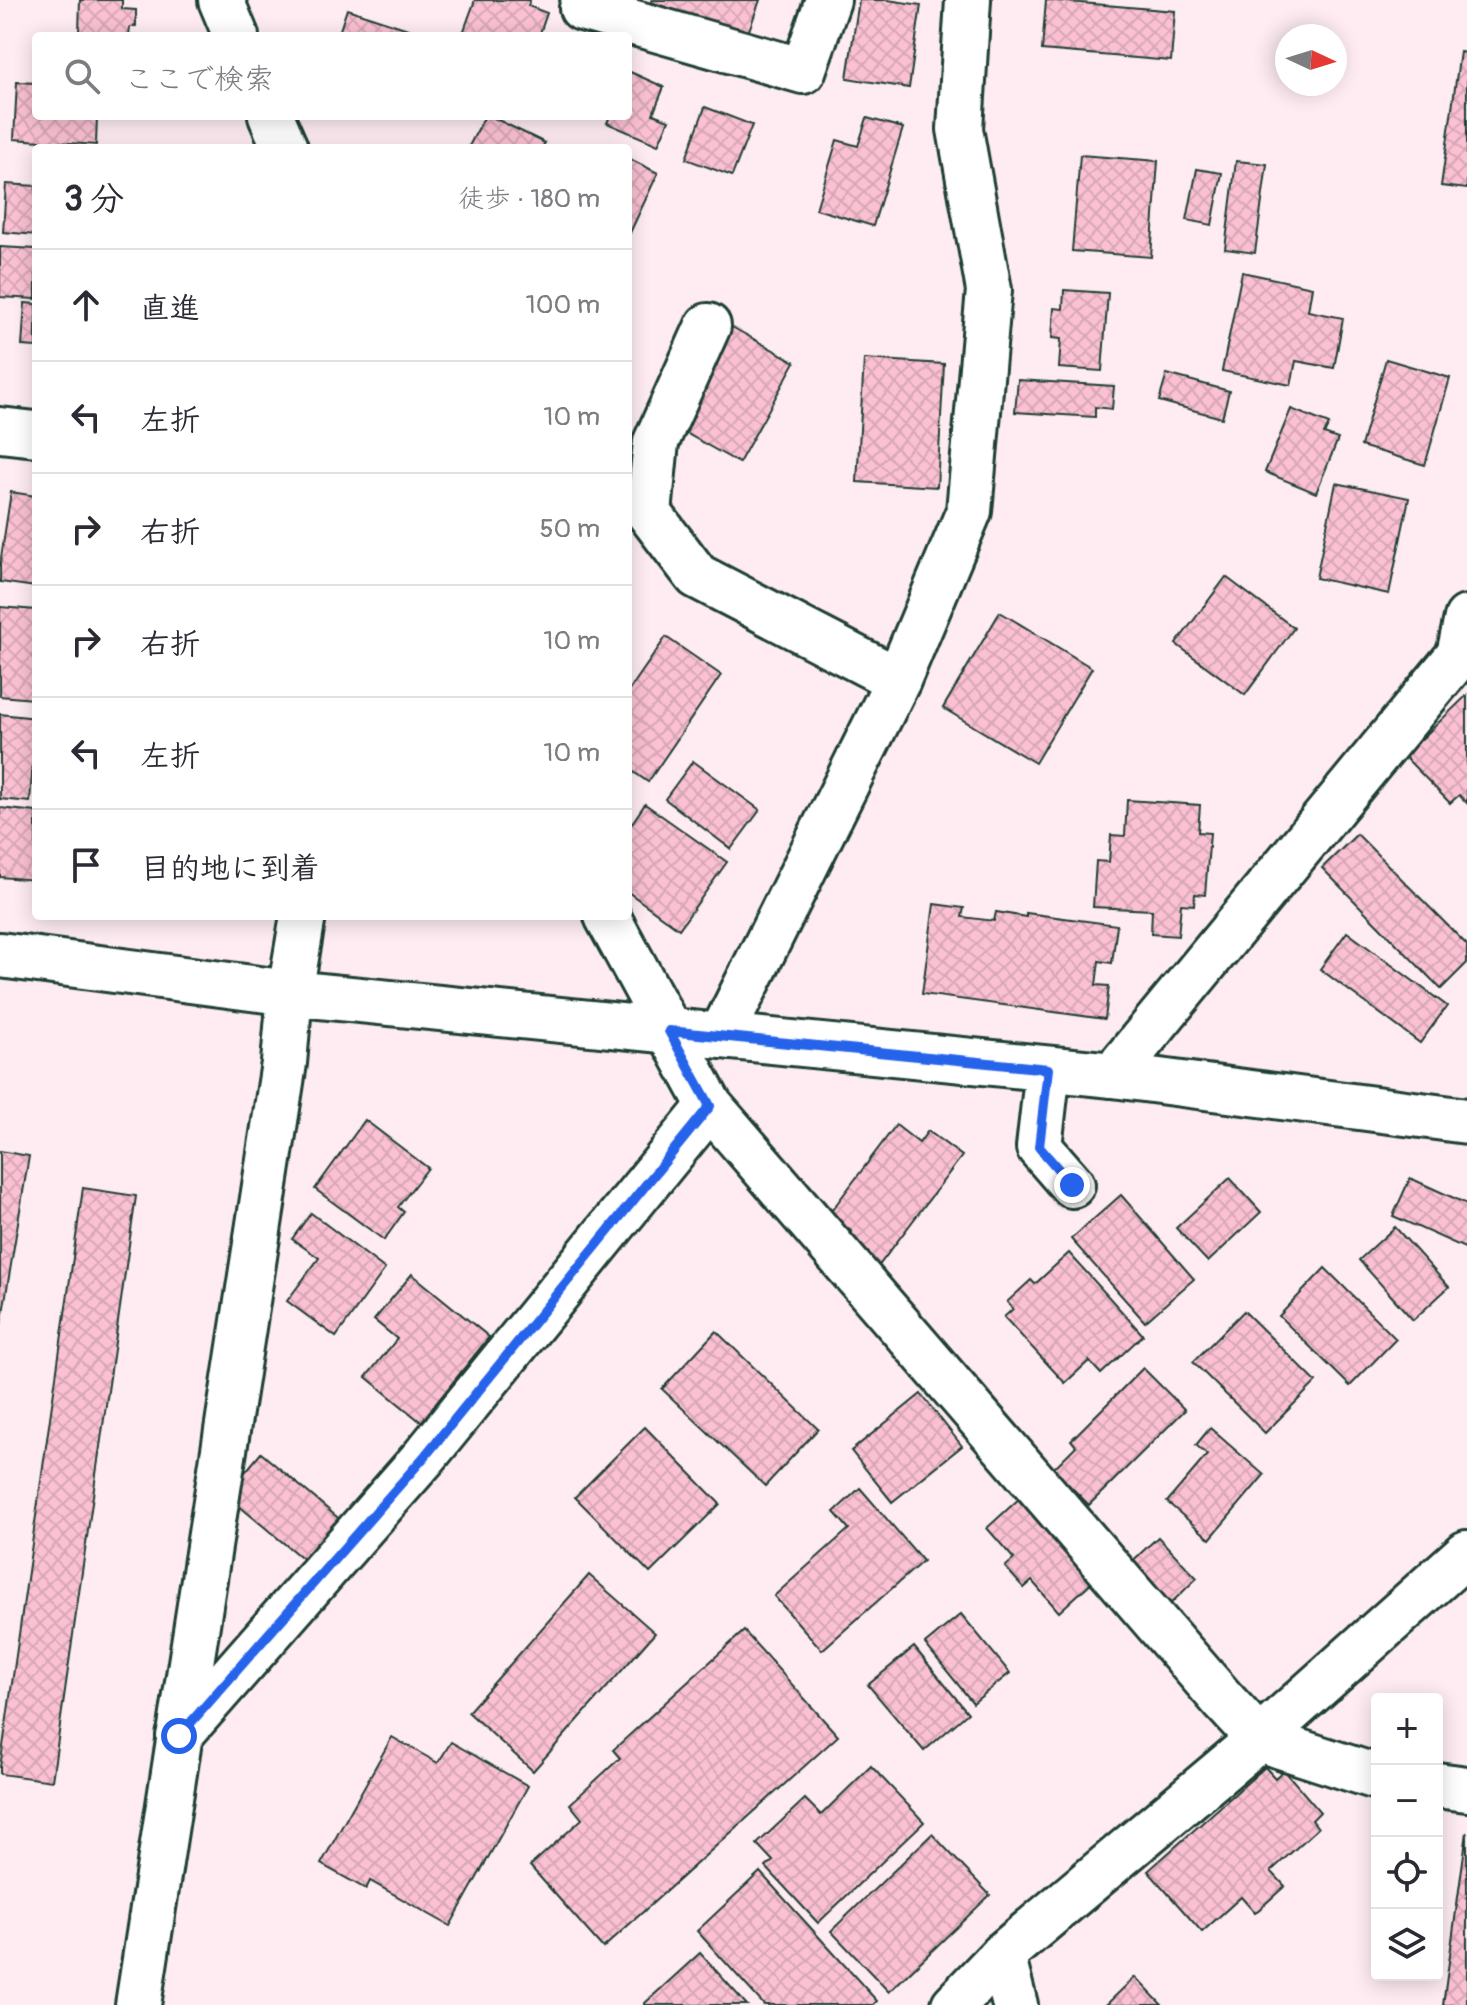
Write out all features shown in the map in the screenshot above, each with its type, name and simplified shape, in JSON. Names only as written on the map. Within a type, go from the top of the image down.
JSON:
[{"type":"street","points":[[221,0],[234,32]]},
{"type":"street","points":[[579,15],[803,71],[828,0]]},
{"type":"street","points":[[722,1034],[898,680],[969,511],[989,290],[960,129],[968,0]]},
{"type":"street","points":[[273,120],[283,144]]},
{"type":"street","points":[[708,326],[656,442],[649,513],[697,576],[898,680]]},
{"type":"street","points":[[0,430],[32,434]]},
{"type":"street","points":[[1113,1075],[1459,655],[1467,618]]},
{"type":"street","points":[[138,2005],[284,1063],[290,993],[302,920]]},
{"type":"street","points":[[609,920],[710,1106],[1212,1689],[1259,1739],[1371,1775]]},
{"type":"street","points":[[0,955],[290,993],[1113,1075],[1467,1121]]},
{"type":"street","points":[[1048,1069],[1039,1147],[1072,1185]]},
{"type":"street","points":[[179,1736],[425,1456],[710,1106]]},
{"type":"street","points":[[954,2005],[1002,1955],[1259,1739],[1467,1553]]},
{"type":"street","points":[[1443,1786],[1467,1789]]},
{"type":"street","points":[[1002,1955],[1015,2005]]},
{"type":"building","points":[[80,0],[122,0],[122,9],[136,10],[136,26],[130,27],[129,32],[79,32]]},
{"type":"building","points":[[475,0],[530,0],[528,6],[547,13],[540,32],[463,32]]},
{"type":"building","points":[[652,0],[760,0],[747,36]]},
{"type":"building","points":[[859,0],[921,5],[909,88],[847,78]]},
{"type":"building","points":[[1046,0],[1175,11],[1171,61],[1042,50]]},
{"type":"building","points":[[347,9],[417,32],[339,32]]},
{"type":"building","points":[[1460,52],[1467,53],[1467,189],[1441,186]]},
{"type":"building","points":[[632,73],[664,87],[653,114],[669,120],[658,145],[607,123],[608,120],[632,120]]},
{"type":"building","points":[[17,82],[32,83],[32,120],[97,120],[96,144],[14,139]]},
{"type":"building","points":[[705,107],[752,125],[732,176],[686,159]]},
{"type":"building","points":[[867,118],[903,128],[873,226],[816,209],[837,140],[858,146]]},
{"type":"building","points":[[483,120],[498,120],[545,143],[544,144],[470,144]]},
{"type":"building","points":[[1080,155],[1158,161],[1151,257],[1072,251]]},
{"type":"building","points":[[632,160],[658,173],[632,228]]},
{"type":"building","points":[[1236,161],[1267,164],[1255,253],[1225,249]]},
{"type":"building","points":[[1197,169],[1222,173],[1212,225],[1187,220]]},
{"type":"building","points":[[6,184],[32,186],[32,235],[3,232]]},
{"type":"building","points":[[0,247],[32,249],[32,299],[0,297]]},
{"type":"building","points":[[1242,272],[1312,287],[1308,311],[1343,318],[1334,368],[1296,361],[1291,385],[1222,371]]},
{"type":"building","points":[[1064,290],[1108,293],[1102,371],[1059,368],[1061,339],[1052,338],[1054,308],[1063,309]]},
{"type":"building","points":[[25,303],[32,304],[32,347],[22,346]]},
{"type":"building","points":[[732,327],[795,362],[739,463],[677,428]]},
{"type":"building","points":[[864,359],[944,364],[937,487],[857,482]]},
{"type":"building","points":[[1386,359],[1450,378],[1425,465],[1361,446]]},
{"type":"building","points":[[1167,374],[1229,391],[1222,418],[1159,401]]},
{"type":"building","points":[[1018,380],[1114,386],[1112,409],[1095,407],[1095,417],[1015,412]]},
{"type":"building","points":[[1291,409],[1329,424],[1324,434],[1338,439],[1316,493],[1265,472]]},
{"type":"building","points":[[1336,483],[1409,498],[1389,594],[1316,578]]},
{"type":"building","points":[[11,492],[32,495],[32,586],[0,582]]},
{"type":"building","points":[[1226,577],[1294,628],[1245,695],[1176,644]]},
{"type":"building","points":[[0,607],[32,610],[32,699],[0,696]]},
{"type":"building","points":[[1000,612],[1092,668],[1035,763],[943,708]]},
{"type":"building","points":[[666,637],[721,675],[648,782],[632,771],[632,686]]},
{"type":"building","points":[[1467,695],[1467,803],[1459,795],[1450,803],[1404,756]]},
{"type":"building","points":[[0,714],[32,718],[30,802],[0,799]]},
{"type":"building","points":[[693,761],[760,810],[731,849],[665,799]]},
{"type":"building","points":[[1127,800],[1200,805],[1198,832],[1210,833],[1205,895],[1195,894],[1194,905],[1181,904],[1178,936],[1151,934],[1152,910],[1093,907],[1096,861],[1109,862],[1111,835],[1125,836]]},
{"type":"building","points":[[645,804],[727,862],[679,929],[632,895],[632,823]]},
{"type":"building","points":[[0,808],[32,812],[32,880],[0,877]]},
{"type":"building","points":[[1357,834],[1467,945],[1467,963],[1441,989],[1322,868]]},
{"type":"building","points":[[934,904],[964,908],[962,917],[994,921],[996,912],[1117,925],[1112,963],[1099,961],[1096,985],[1109,986],[1105,1019],[922,994]]},
{"type":"building","points":[[1347,932],[1447,1006],[1420,1043],[1320,969]]},
{"type":"building","points":[[365,1120],[428,1168],[398,1207],[404,1212],[384,1240],[315,1189]]},
{"type":"building","points":[[896,1125],[919,1143],[928,1131],[962,1156],[874,1272],[840,1247],[852,1232],[829,1214]]},
{"type":"building","points":[[0,1151],[29,1156],[0,1331]]},
{"type":"building","points":[[1230,1178],[1261,1212],[1208,1262],[1176,1228]]},
{"type":"building","points":[[1410,1178],[1467,1204],[1467,1249],[1393,1216]]},
{"type":"building","points":[[83,1188],[136,1196],[52,1781],[0,1774],[0,1767]]},
{"type":"building","points":[[1121,1195],[1194,1279],[1145,1322],[1071,1239]]},
{"type":"building","points":[[311,1213],[385,1269],[336,1337],[287,1301],[319,1258],[292,1239]]},
{"type":"building","points":[[1395,1227],[1449,1287],[1413,1320],[1359,1260]]},
{"type":"building","points":[[1069,1253],[1143,1335],[1101,1374],[1089,1361],[1065,1383],[1004,1317],[1013,1309],[1007,1302],[1031,1280],[1035,1284]]},
{"type":"building","points":[[1325,1268],[1396,1339],[1350,1386],[1279,1316]]},
{"type":"building","points":[[412,1274],[489,1337],[421,1422],[366,1377],[397,1339],[374,1320]]},
{"type":"building","points":[[1244,1311],[1316,1382],[1265,1433],[1193,1362]]},
{"type":"building","points":[[716,1331],[818,1429],[765,1486],[662,1389]]},
{"type":"building","points":[[1143,1368],[1185,1410],[1089,1505],[1053,1469],[1076,1446],[1071,1440]]},
{"type":"building","points":[[921,1394],[962,1446],[892,1502],[851,1451]]},
{"type":"building","points":[[645,1427],[720,1504],[650,1573],[575,1497]]},
{"type":"building","points":[[1210,1428],[1264,1475],[1210,1539],[1167,1502],[1207,1455],[1196,1445]]},
{"type":"building","points":[[261,1453],[344,1523],[310,1565],[226,1495]]},
{"type":"building","points":[[860,1488],[923,1561],[822,1650],[774,1596],[849,1529],[834,1512]]},
{"type":"building","points":[[1021,1497],[1093,1581],[1059,1612],[1032,1581],[1024,1588],[1005,1567],[1014,1559],[987,1528]]},
{"type":"building","points":[[1158,1537],[1197,1578],[1165,1609],[1125,1568]]},
{"type":"building","points":[[589,1575],[655,1633],[533,1771],[468,1712]]},
{"type":"building","points":[[961,1614],[1010,1673],[973,1703],[925,1644]]},
{"type":"building","points":[[744,1631],[838,1736],[603,1948],[530,1866],[582,1819],[570,1804],[620,1758],[613,1750]]},
{"type":"building","points":[[914,1647],[968,1713],[924,1751],[868,1685]]},
{"type":"building","points":[[392,1737],[438,1763],[451,1742],[528,1786],[450,1926],[370,1881],[366,1889],[321,1864]]},
{"type":"building","points":[[871,1766],[924,1822],[818,1923],[766,1867],[773,1861],[757,1844],[805,1799],[821,1815]]},
{"type":"building","points":[[1265,1767],[1275,1778],[1284,1770],[1320,1812],[1312,1820],[1318,1828],[1271,1871],[1285,1886],[1255,1913],[1241,1897],[1202,1932],[1148,1871]]},
{"type":"building","points":[[1467,1832],[1467,2005],[1443,2005]]},
{"type":"building","points":[[932,1834],[990,1895],[889,1992],[831,1931]]},
{"type":"building","points":[[760,1872],[877,2001],[873,2005],[764,2005],[697,1931]]},
{"type":"building","points":[[700,1953],[747,2005],[644,2005],[644,2004]]},
{"type":"building","points":[[1135,1977],[1162,2005],[1106,2005]]},
{"type":"route","points":[[179,1736],[425,1456],[710,1106],[669,1031],[1048,1069],[1039,1147],[1072,1185]]}]
